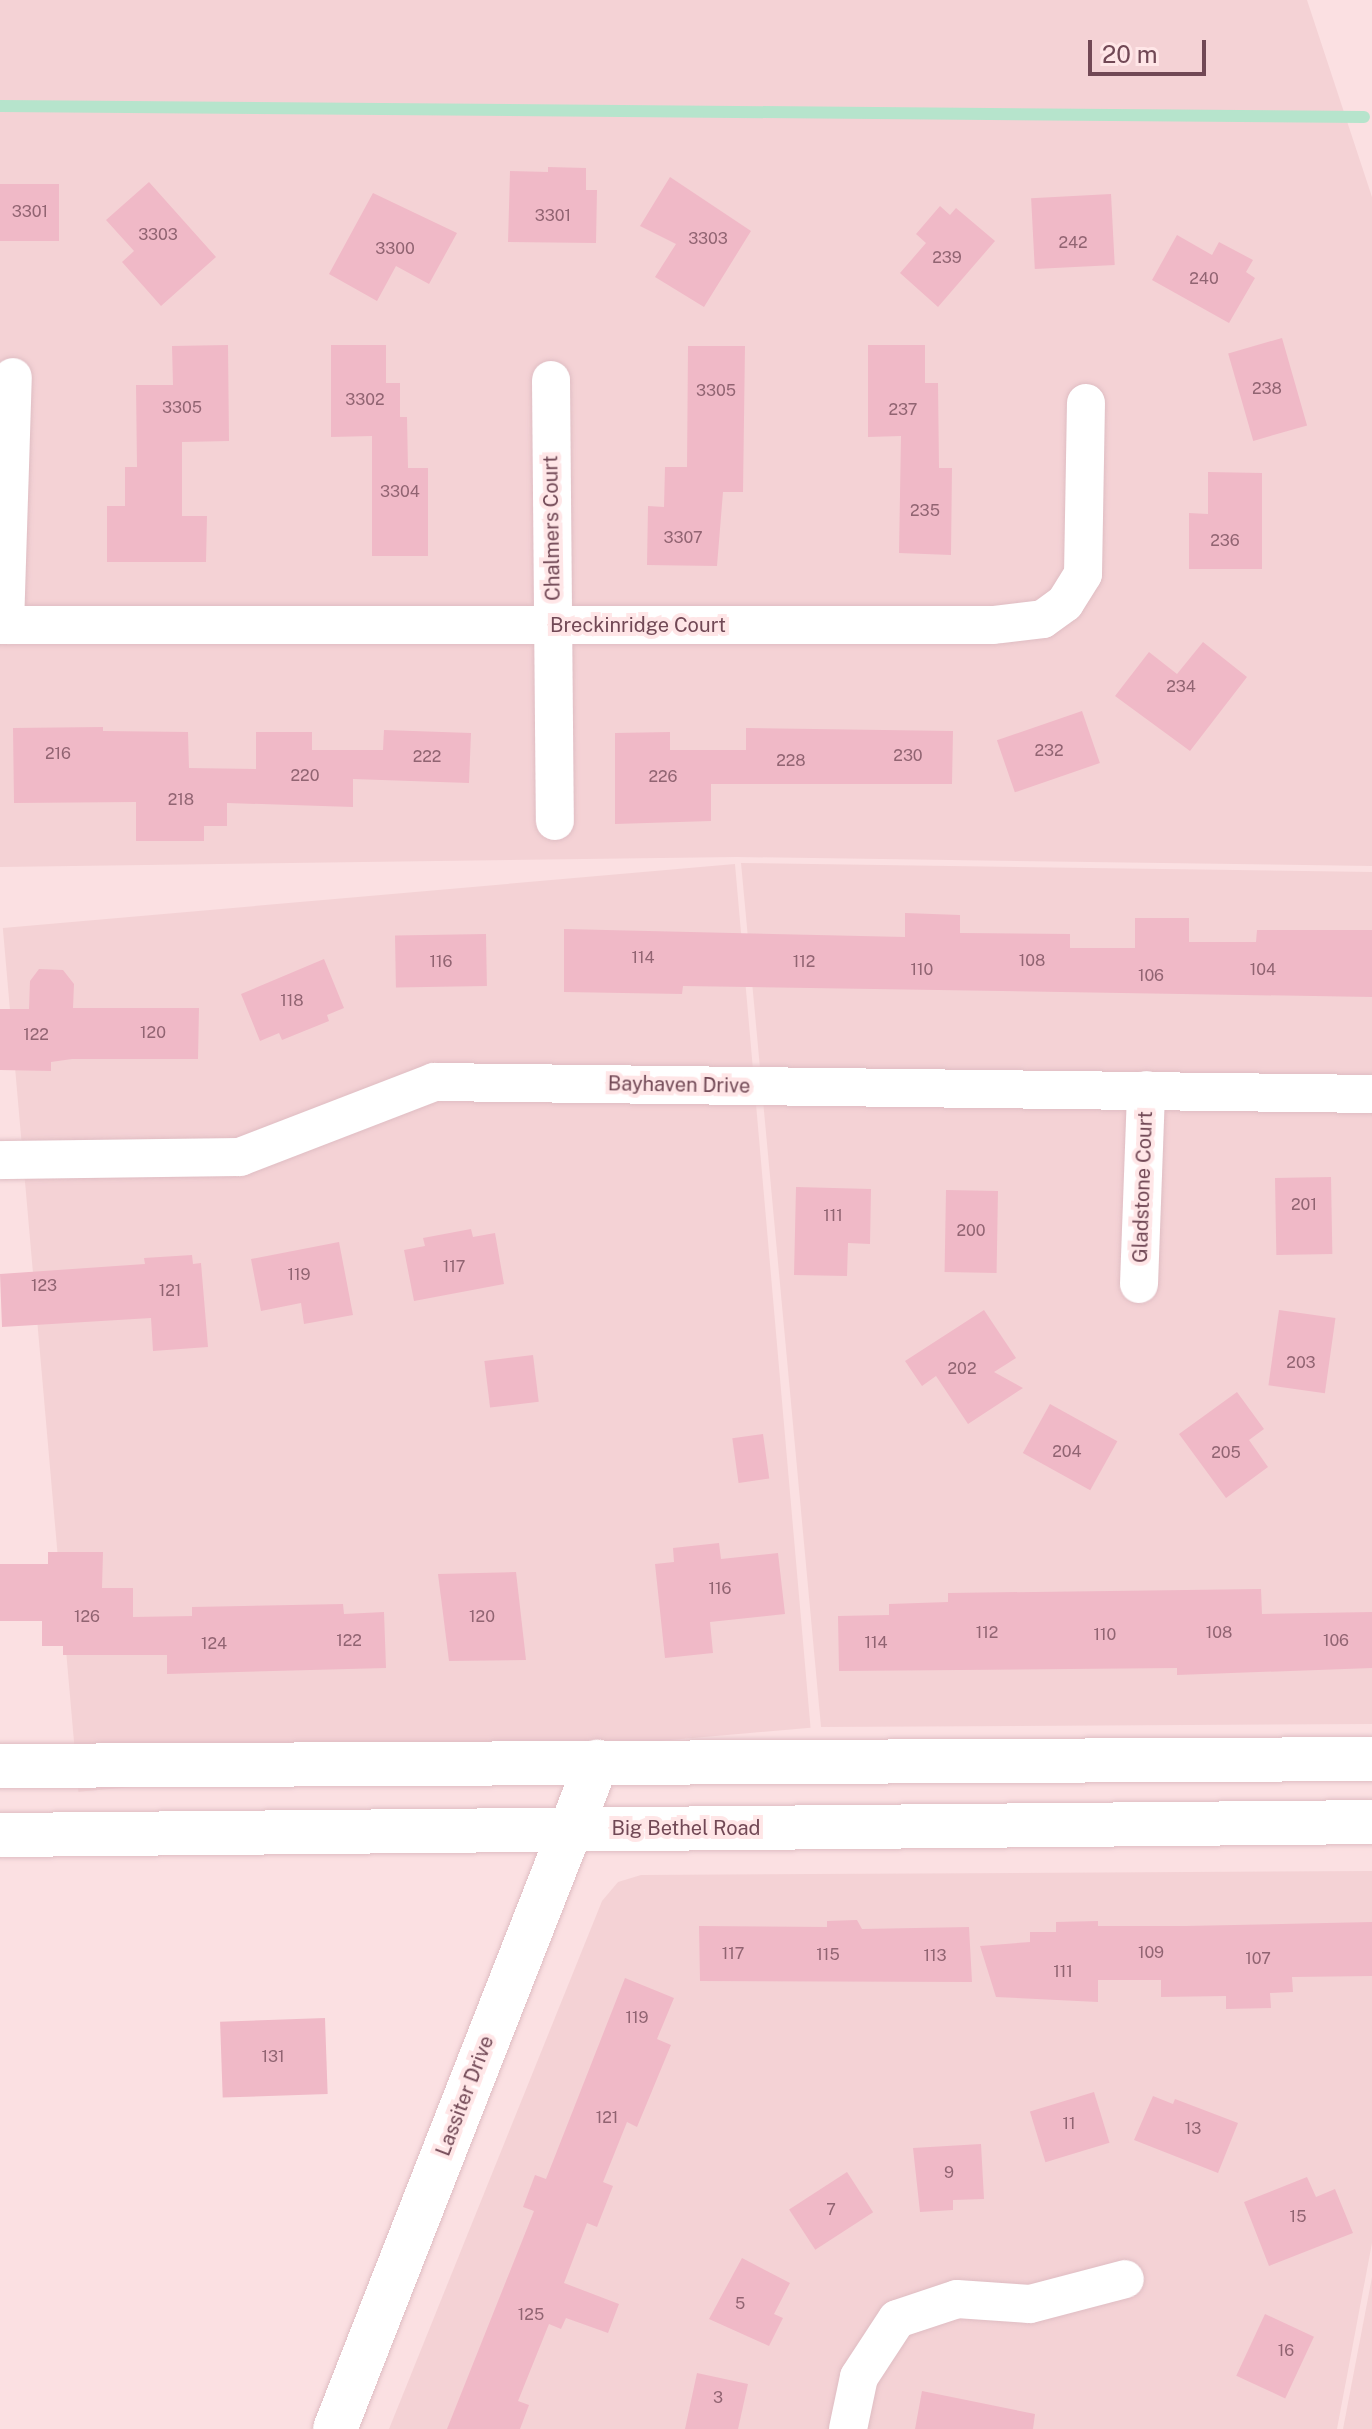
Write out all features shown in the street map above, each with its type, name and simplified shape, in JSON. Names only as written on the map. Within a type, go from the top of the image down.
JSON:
[{"type":"main road","points":[[0,1766],[1372,1759]]},
{"type":"main road","name":"Lassiter Drive","points":[[335,2429],[597,1762]]},
{"type":"main road","name":"Big Bethel Road","points":[[0,1835],[1372,1822]]},
{"type":"street","points":[[3,625],[13,377]]},
{"type":"street","name":"Chalmers Court","points":[[551,380],[555,821]]},
{"type":"street","name":"Breckinridge Court","points":[[3,625],[993,625],[1043,619],[1065,603],[1083,574],[1086,403]]},
{"type":"street","name":"Bayhaven Drive","points":[[0,1160],[240,1157],[434,1082],[1372,1094]]},
{"type":"street","name":"Gladstone Court","points":[[1139,1284],[1146,1090]]},
{"type":"street","points":[[848,2429],[859,2377],[897,2319],[957,2299],[1030,2304],[1125,2279]]},
{"type":"shaded area","points":[[0,0],[1307,0],[1372,197],[1372,866],[737,857],[0,867]]},
{"type":"shaded area","points":[[741,863],[1372,872],[1372,1724],[821,1727]]},
{"type":"shaded area","points":[[735,864],[811,1728],[78,1792],[3,928]]},
{"type":"shaded area","points":[[1372,1871],[1372,2243],[1337,2429],[389,2429],[602,1901],[618,1882],[641,1875]]},
{"type":"shaded area","points":[[1372,2277],[1372,2429],[1343,2429]]},
{"type":"building","points":[[548,167],[586,168],[586,190],[597,190],[596,243],[508,242],[510,171],[548,172]]},
{"type":"building","points":[[670,177],[751,231],[704,307],[655,277],[676,244],[640,226]]},
{"type":"building","points":[[149,182],[216,257],[161,306],[122,262],[134,251],[106,220]]},
{"type":"building","points":[[0,184],[59,184],[59,241],[0,241]]},
{"type":"building","points":[[373,193],[457,233],[429,284],[396,266],[377,301],[329,274]]},
{"type":"building","points":[[1111,194],[1115,265],[1035,269],[1031,198]]},
{"type":"building","points":[[940,206],[950,215],[956,208],[995,241],[938,307],[900,273],[926,243],[916,234]]},
{"type":"building","points":[[1177,235],[1212,255],[1219,242],[1253,260],[1246,272],[1255,278],[1229,323],[1152,280]]},
{"type":"building","points":[[1282,338],[1307,425],[1253,441],[1228,353]]},
{"type":"building","points":[[228,345],[229,441],[182,442],[182,516],[207,516],[206,562],[107,562],[107,506],[125,506],[125,467],[137,467],[136,385],[173,385],[172,346]]},
{"type":"building","points":[[331,345],[386,345],[386,383],[400,383],[400,417],[407,417],[408,468],[428,468],[428,556],[372,556],[372,436],[331,437]]},
{"type":"building","points":[[868,345],[925,345],[925,383],[938,383],[939,468],[952,468],[951,555],[899,553],[901,436],[868,437]]},
{"type":"building","points":[[688,346],[745,346],[743,492],[723,492],[717,566],[647,565],[648,506],[664,507],[665,467],[687,467]]},
{"type":"building","points":[[1208,472],[1262,473],[1262,569],[1189,569],[1189,513],[1208,514]]},
{"type":"building","points":[[1203,642],[1247,677],[1190,751],[1115,696],[1149,652],[1177,674]]},
{"type":"building","points":[[1082,711],[1100,763],[1015,792],[997,740]]},
{"type":"building","points":[[103,727],[103,731],[188,732],[189,768],[256,769],[256,732],[312,732],[312,750],[383,750],[384,730],[471,733],[469,783],[353,779],[353,807],[227,803],[227,826],[204,826],[204,841],[136,841],[136,802],[14,803],[13,728]]},
{"type":"building","points":[[746,728],[953,731],[952,784],[711,784],[711,821],[615,824],[615,733],[670,732],[670,750],[746,750]]},
{"type":"building","points":[[905,913],[960,915],[960,933],[1070,934],[1070,948],[1135,948],[1135,918],[1189,918],[1189,942],[1256,942],[1257,930],[1372,930],[1372,997],[683,986],[682,994],[564,992],[564,929],[905,937]]},
{"type":"building","points":[[486,934],[487,986],[396,988],[395,936]]},
{"type":"building","points":[[324,959],[344,1008],[327,1015],[329,1021],[282,1040],[279,1033],[260,1041],[241,994]]},
{"type":"building","points":[[39,969],[63,970],[74,984],[73,1008],[199,1008],[198,1059],[72,1059],[51,1062],[51,1071],[0,1070],[0,1009],[29,1009],[30,981]]},
{"type":"building","points":[[1331,1177],[1332,1254],[1276,1255],[1275,1178]]},
{"type":"building","points":[[796,1187],[871,1189],[870,1244],[848,1243],[847,1276],[794,1275]]},
{"type":"building","points":[[946,1190],[998,1191],[997,1273],[945,1272]]},
{"type":"building","points":[[471,1229],[473,1237],[495,1233],[504,1284],[414,1301],[404,1250],[425,1246],[423,1238]]},
{"type":"building","points":[[339,1242],[353,1315],[304,1324],[301,1303],[261,1311],[251,1259]]},
{"type":"building","points":[[192,1255],[193,1264],[201,1263],[208,1347],[153,1351],[151,1318],[2,1327],[0,1274],[145,1264],[144,1258]]},
{"type":"building","points":[[984,1310],[1016,1358],[994,1372],[1023,1388],[968,1424],[936,1376],[922,1386],[905,1361]]},
{"type":"building","points":[[1279,1310],[1335,1318],[1325,1393],[1268,1385]]},
{"type":"building","points":[[533,1355],[539,1402],[490,1408],[484,1361]]},
{"type":"building","points":[[1237,1392],[1264,1429],[1249,1440],[1268,1467],[1226,1498],[1179,1434]]},
{"type":"building","points":[[1050,1404],[1117,1441],[1090,1490],[1023,1453]]},
{"type":"building","points":[[763,1434],[769,1479],[739,1483],[732,1438]]},
{"type":"building","points":[[719,1543],[721,1559],[778,1553],[785,1614],[710,1622],[713,1653],[665,1658],[655,1564],[674,1562],[673,1548]]},
{"type":"building","points":[[48,1552],[103,1552],[102,1588],[133,1588],[133,1617],[192,1616],[192,1607],[343,1604],[344,1614],[384,1612],[386,1668],[167,1674],[167,1655],[63,1655],[63,1646],[42,1646],[42,1621],[0,1621],[0,1564],[48,1564]]},
{"type":"building","points":[[516,1572],[526,1660],[449,1661],[438,1574]]},
{"type":"building","points":[[1261,1589],[1262,1614],[1372,1612],[1372,1668],[1177,1675],[1177,1668],[839,1671],[838,1616],[889,1615],[889,1604],[948,1602],[948,1593]]},
{"type":"building","points":[[857,1920],[862,1929],[969,1927],[972,1982],[700,1981],[699,1926],[827,1927],[827,1921]]},
{"type":"building","points":[[1098,1921],[1098,1926],[1372,1922],[1372,1976],[1292,1977],[1293,1992],[1270,1993],[1271,2008],[1226,2009],[1226,1996],[1161,1997],[1161,1980],[1098,1980],[1098,2002],[996,1997],[980,1946],[1030,1942],[1030,1932],[1056,1932],[1056,1922]]},
{"type":"building","points":[[625,1978],[674,1998],[657,2039],[671,2045],[637,2127],[627,2122],[603,2182],[613,2186],[597,2227],[587,2223],[564,2283],[619,2304],[608,2333],[566,2318],[561,2329],[549,2324],[518,2401],[529,2405],[520,2429],[447,2429],[534,2211],[523,2207],[535,2175],[546,2179]]},
{"type":"building","points":[[325,2018],[328,2094],[223,2098],[220,2022]]},
{"type":"building","points":[[1094,2092],[1109,2143],[1045,2162],[1030,2112]]},
{"type":"building","points":[[1153,2096],[1173,2104],[1175,2099],[1238,2123],[1218,2173],[1134,2140]]},
{"type":"building","points":[[981,2144],[984,2199],[953,2200],[953,2210],[920,2212],[913,2148]]},
{"type":"building","points":[[847,2172],[873,2212],[815,2250],[789,2210]]},
{"type":"building","points":[[1307,2177],[1316,2197],[1335,2189],[1353,2233],[1269,2266],[1244,2202]]},
{"type":"building","points":[[742,2258],[790,2283],[774,2314],[783,2318],[769,2346],[709,2319]]},
{"type":"building","points":[[1265,2314],[1314,2337],[1285,2398],[1236,2376]]},
{"type":"building","points":[[697,2373],[748,2384],[738,2429],[685,2429]]},
{"type":"building","points":[[922,2391],[1035,2414],[1033,2429],[915,2429]]},
{"type":"waterway","points":[[0,106],[1364,117]]}]
